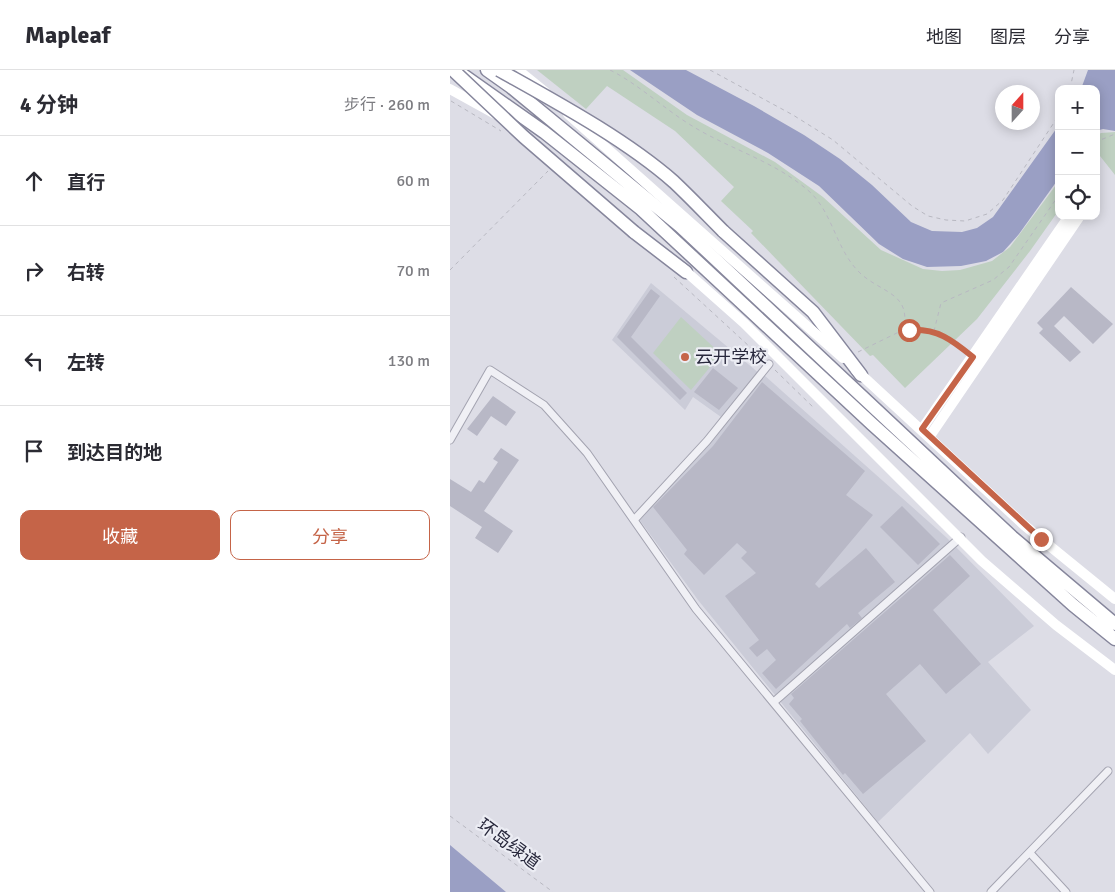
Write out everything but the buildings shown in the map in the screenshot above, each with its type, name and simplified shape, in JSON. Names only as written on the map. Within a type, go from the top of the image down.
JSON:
[{"type":"highway","points":[[454,70],[524,137],[634,232],[686,272]]},
{"type":"highway","points":[[454,70],[544,132],[641,209],[879,431],[1073,605],[1115,639]]},
{"type":"highway","points":[[487,70],[511,86],[680,226],[1040,563],[1115,624]]},
{"type":"highway","points":[[499,70],[624,145],[673,182],[723,231],[814,312],[862,375]]},
{"type":"main road","points":[[518,70],[530,78],[621,162],[926,432],[1030,530],[1115,599]]},
{"type":"main road","points":[[450,89],[498,116],[558,161],[632,222],[744,323],[982,560],[1034,606],[1115,670]]},
{"type":"main road","points":[[926,432],[973,357],[1066,220]]},
{"type":"main road","points":[[926,432],[1077,220]]},
{"type":"street","points":[[634,520],[707,441],[769,364]]},
{"type":"street","points":[[450,440],[490,370],[544,405],[587,453],[696,609],[775,701],[930,892]]},
{"type":"street","points":[[775,701],[961,537]]},
{"type":"street","points":[[991,892],[1030,854],[1108,771]]},
{"type":"street","points":[[1030,854],[1066,892]]},
{"type":"path","points":[[610,70],[689,124],[790,176],[811,194],[825,210],[845,253],[857,270],[876,286],[896,296],[903,304],[906,316],[903,330]]},
{"type":"path","points":[[710,70],[794,115],[833,140],[912,206],[928,216],[946,220],[966,221],[987,214],[1003,200],[1055,121]]},
{"type":"path","points":[[1071,85],[1074,70]]},
{"type":"path","points":[[450,100],[508,135]]},
{"type":"path","points":[[1100,140],[1115,134]]},
{"type":"path","points":[[450,270],[558,161]]},
{"type":"path","points":[[934,331],[941,303],[994,280],[1009,267],[1055,201]]},
{"type":"path","points":[[671,274],[819,412]]},
{"type":"path","points":[[857,352],[903,330],[934,331],[946,336],[973,357]]},
{"type":"path","name":"环岛绿道","points":[[450,816],[553,892]]},
{"type":"shaded area","name":"云开学校","points":[[651,283],[760,374],[721,417],[693,397],[685,410],[612,340]]},
{"type":"shaded area","points":[[764,375],[947,538],[1034,626],[988,662],[1031,710],[988,754],[970,733],[878,822],[698,600],[639,519],[704,450]]},
{"type":"green space","points":[[537,70],[623,70],[687,115],[775,162],[823,197],[881,250],[923,269],[960,270],[992,261],[1010,247],[1055,186],[1055,216],[977,319],[905,388],[873,355],[870,356],[751,233],[753,231],[721,201],[734,187],[675,131],[607,86],[586,109]]},
{"type":"green space","points":[[1115,132],[1115,175],[1100,156],[1101,133]]},
{"type":"green space","points":[[681,317],[721,354],[691,390],[653,353]]},
{"type":"water","points":[[630,70],[686,70],[754,106],[804,135],[840,159],[872,185],[911,222],[932,231],[962,232],[977,228],[993,217],[1055,131],[1055,184],[1019,234],[1003,252],[986,261],[961,266],[927,267],[903,259],[879,244],[819,186],[768,153],[697,115]]},
{"type":"water","points":[[1088,70],[1115,70],[1115,131],[1100,130],[1100,85],[1082,85]]},
{"type":"water","points":[[450,845],[506,892],[450,892]]},
{"type":"place","name":"云开学校","points":[[685,357]]},
{"type":"route","points":[[909,330],[922,329],[946,336],[973,357],[922,429],[1006,509],[1041,539]]}]
